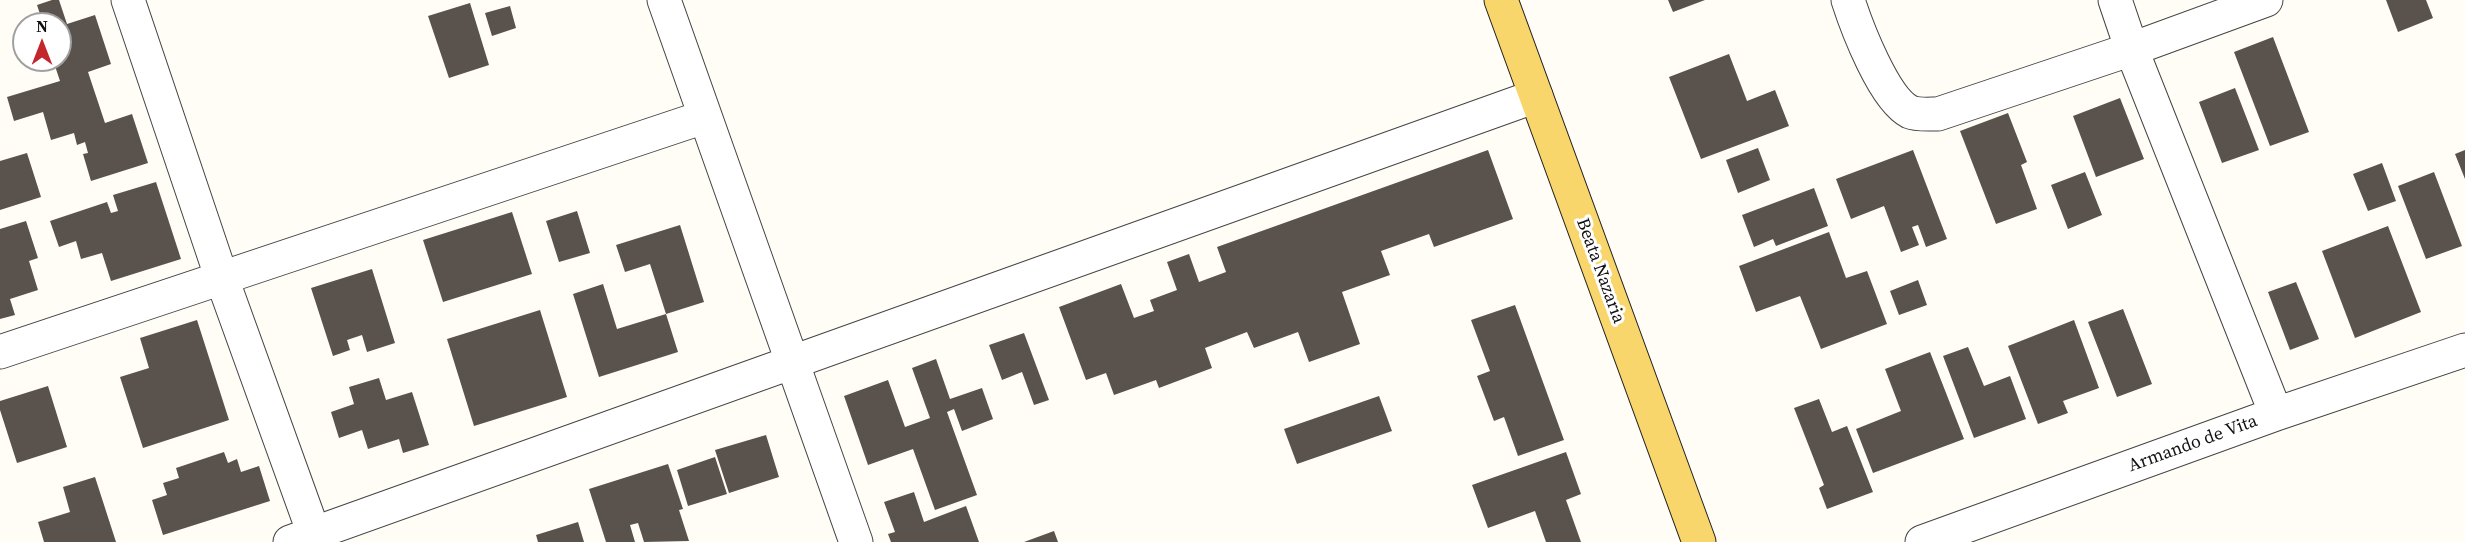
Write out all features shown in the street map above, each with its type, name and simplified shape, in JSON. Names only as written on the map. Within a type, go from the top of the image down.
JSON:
[{"type":"main road","name":"Beata Nazaria","points":[[1501,0],[1699,542]]},
{"type":"street","points":[[664,0],[856,542]]},
{"type":"street","points":[[1848,0],[1855,21],[1885,86],[1899,105],[1912,113],[1938,114],[2132,49],[2266,0]]},
{"type":"street","points":[[2115,0],[2132,49],[2276,414]]},
{"type":"street","points":[[133,1],[307,539],[1536,96]]},
{"type":"street","points":[[0,352],[221,276],[704,117]]},
{"type":"street","name":"Armando de Vita","points":[[1922,542],[2276,414],[2465,350]]},
{"type":"building","points":[[59,0],[63,12],[39,12],[37,5]]},
{"type":"building","points":[[1668,0],[1705,0],[1673,12]]},
{"type":"building","points":[[2386,0],[2426,0],[2433,18],[2398,32]]},
{"type":"building","points":[[470,3],[489,65],[449,78],[428,16]]},
{"type":"building","points":[[510,6],[516,28],[492,36],[485,13]]},
{"type":"building","points":[[95,15],[111,64],[88,72],[105,123],[132,114],[148,163],[91,181],[83,154],[88,153],[85,142],[77,145],[74,133],[51,140],[43,112],[14,121],[7,97],[60,81],[57,72],[72,72],[72,22]]},
{"type":"building","points":[[2273,37],[2309,132],[2270,146],[2234,52]]},
{"type":"building","points":[[1729,54],[1747,101],[1775,90],[1789,126],[1701,159],[1669,77]]},
{"type":"building","points":[[2235,88],[2259,150],[2222,163],[2199,102]]},
{"type":"building","points":[[2120,98],[2144,159],[2096,177],[2073,116]]},
{"type":"building","points":[[2008,113],[2027,162],[2021,165],[2037,209],[1996,224],[1960,131]]},
{"type":"building","points":[[1758,148],[1770,180],[1738,193],[1726,160]]},
{"type":"building","points":[[1488,150],[1513,219],[1434,247],[1429,234],[1381,251],[1390,275],[1342,292],[1360,344],[1309,362],[1298,332],[1254,348],[1247,332],[1205,348],[1212,368],[1159,388],[1156,380],[1114,395],[1106,373],[1086,380],[1059,307],[1121,284],[1134,318],[1154,311],[1150,300],[1177,290],[1167,262],[1189,254],[1199,282],[1226,272],[1217,247]]},
{"type":"building","points":[[1913,150],[1947,239],[1926,247],[1918,225],[1912,227],[1919,245],[1901,252],[1884,206],[1851,219],[1836,179]]},
{"type":"building","points":[[2465,150],[2465,179],[2455,154]]},
{"type":"building","points":[[27,153],[41,197],[0,210],[0,161]]},
{"type":"building","points":[[2382,163],[2396,201],[2368,211],[2353,174]]},
{"type":"building","points":[[2085,172],[2102,215],[2068,229],[2051,185]]},
{"type":"building","points":[[2434,172],[2462,246],[2426,259],[2398,186]]},
{"type":"building","points":[[156,182],[181,259],[111,281],[102,253],[81,259],[76,241],[59,247],[50,221],[107,202],[111,213],[118,211],[113,195]]},
{"type":"building","points":[[1814,188],[1828,226],[1776,246],[1773,239],[1754,247],[1742,215]]},
{"type":"building","points":[[577,211],[590,253],[559,262],[546,221]]},
{"type":"building","points":[[512,212],[532,274],[443,302],[423,240]]},
{"type":"building","points":[[26,221],[38,258],[29,261],[38,290],[10,299],[15,315],[0,319],[0,229]]},
{"type":"building","points":[[680,225],[704,302],[666,314],[650,264],[625,272],[616,245]]},
{"type":"building","points":[[2388,226],[2421,312],[2355,338],[2322,251]]},
{"type":"building","points":[[1829,232],[1846,278],[1867,271],[1887,324],[1821,349],[1800,296],[1756,312],[1739,266]]},
{"type":"building","points":[[372,269],[395,343],[367,352],[362,335],[347,340],[350,350],[333,356],[311,288]]},
{"type":"building","points":[[1918,280],[1927,305],[1899,315],[1890,291]]},
{"type":"building","points":[[2296,282],[2319,339],[2290,350],[2268,292]]},
{"type":"building","points":[[603,284],[617,329],[666,314],[678,352],[599,377],[573,294]]},
{"type":"building","points":[[1515,305],[1564,440],[1518,456],[1504,417],[1494,421],[1477,376],[1490,371],[1471,320]]},
{"type":"building","points":[[2123,309],[2152,384],[2117,397],[2088,322]]},
{"type":"building","points":[[540,310],[567,397],[474,426],[447,339]]},
{"type":"building","points":[[197,320],[229,420],[143,448],[120,377],[149,368],[140,338]]},
{"type":"building","points":[[2074,320],[2099,388],[2063,401],[2068,413],[2038,424],[2008,346]]},
{"type":"building","points":[[1024,333],[1049,400],[1034,405],[1022,372],[1002,380],[989,345]]},
{"type":"building","points":[[1968,347],[1984,386],[2010,376],[2026,419],[1974,438],[1943,356]]},
{"type":"building","points":[[1930,352],[1964,439],[1873,473],[1856,429],[1901,411],[1885,369]]},
{"type":"building","points":[[936,359],[950,399],[982,388],[993,419],[962,431],[954,409],[947,412],[977,495],[935,510],[913,449],[868,465],[844,396],[888,380],[905,427],[930,418],[912,368]]},
{"type":"building","points":[[379,378],[386,400],[412,392],[429,445],[403,453],[399,439],[368,449],[362,430],[339,438],[331,412],[354,404],[349,387]]},
{"type":"building","points":[[48,386],[67,447],[17,463],[0,410],[0,401]]},
{"type":"building","points":[[1379,396],[1392,431],[1297,464],[1284,429]]},
{"type":"building","points":[[1819,399],[1832,432],[1847,426],[1873,492],[1827,509],[1819,488],[1824,485],[1794,408]]},
{"type":"building","points":[[766,435],[779,477],[729,493],[715,450]]},
{"type":"building","points":[[224,452],[228,463],[237,459],[241,472],[259,466],[270,501],[163,535],[152,500],[167,495],[163,483],[179,478],[176,468]]},
{"type":"building","points":[[1566,452],[1581,494],[1566,500],[1581,542],[1546,542],[1535,511],[1488,528],[1472,485]]},
{"type":"building","points":[[715,457],[727,494],[688,506],[677,470]]},
{"type":"building","points":[[668,464],[683,509],[679,510],[689,541],[644,542],[638,523],[630,525],[635,542],[606,542],[589,489]]},
{"type":"building","points":[[95,477],[116,542],[44,542],[38,522],[70,512],[63,487]]},
{"type":"building","points":[[914,492],[924,522],[966,506],[979,542],[891,542],[888,534],[895,532],[884,502]]},
{"type":"building","points":[[578,522],[584,542],[538,542],[536,535]]},
{"type":"building","points":[[1054,531],[1058,542],[1024,542]]}]
